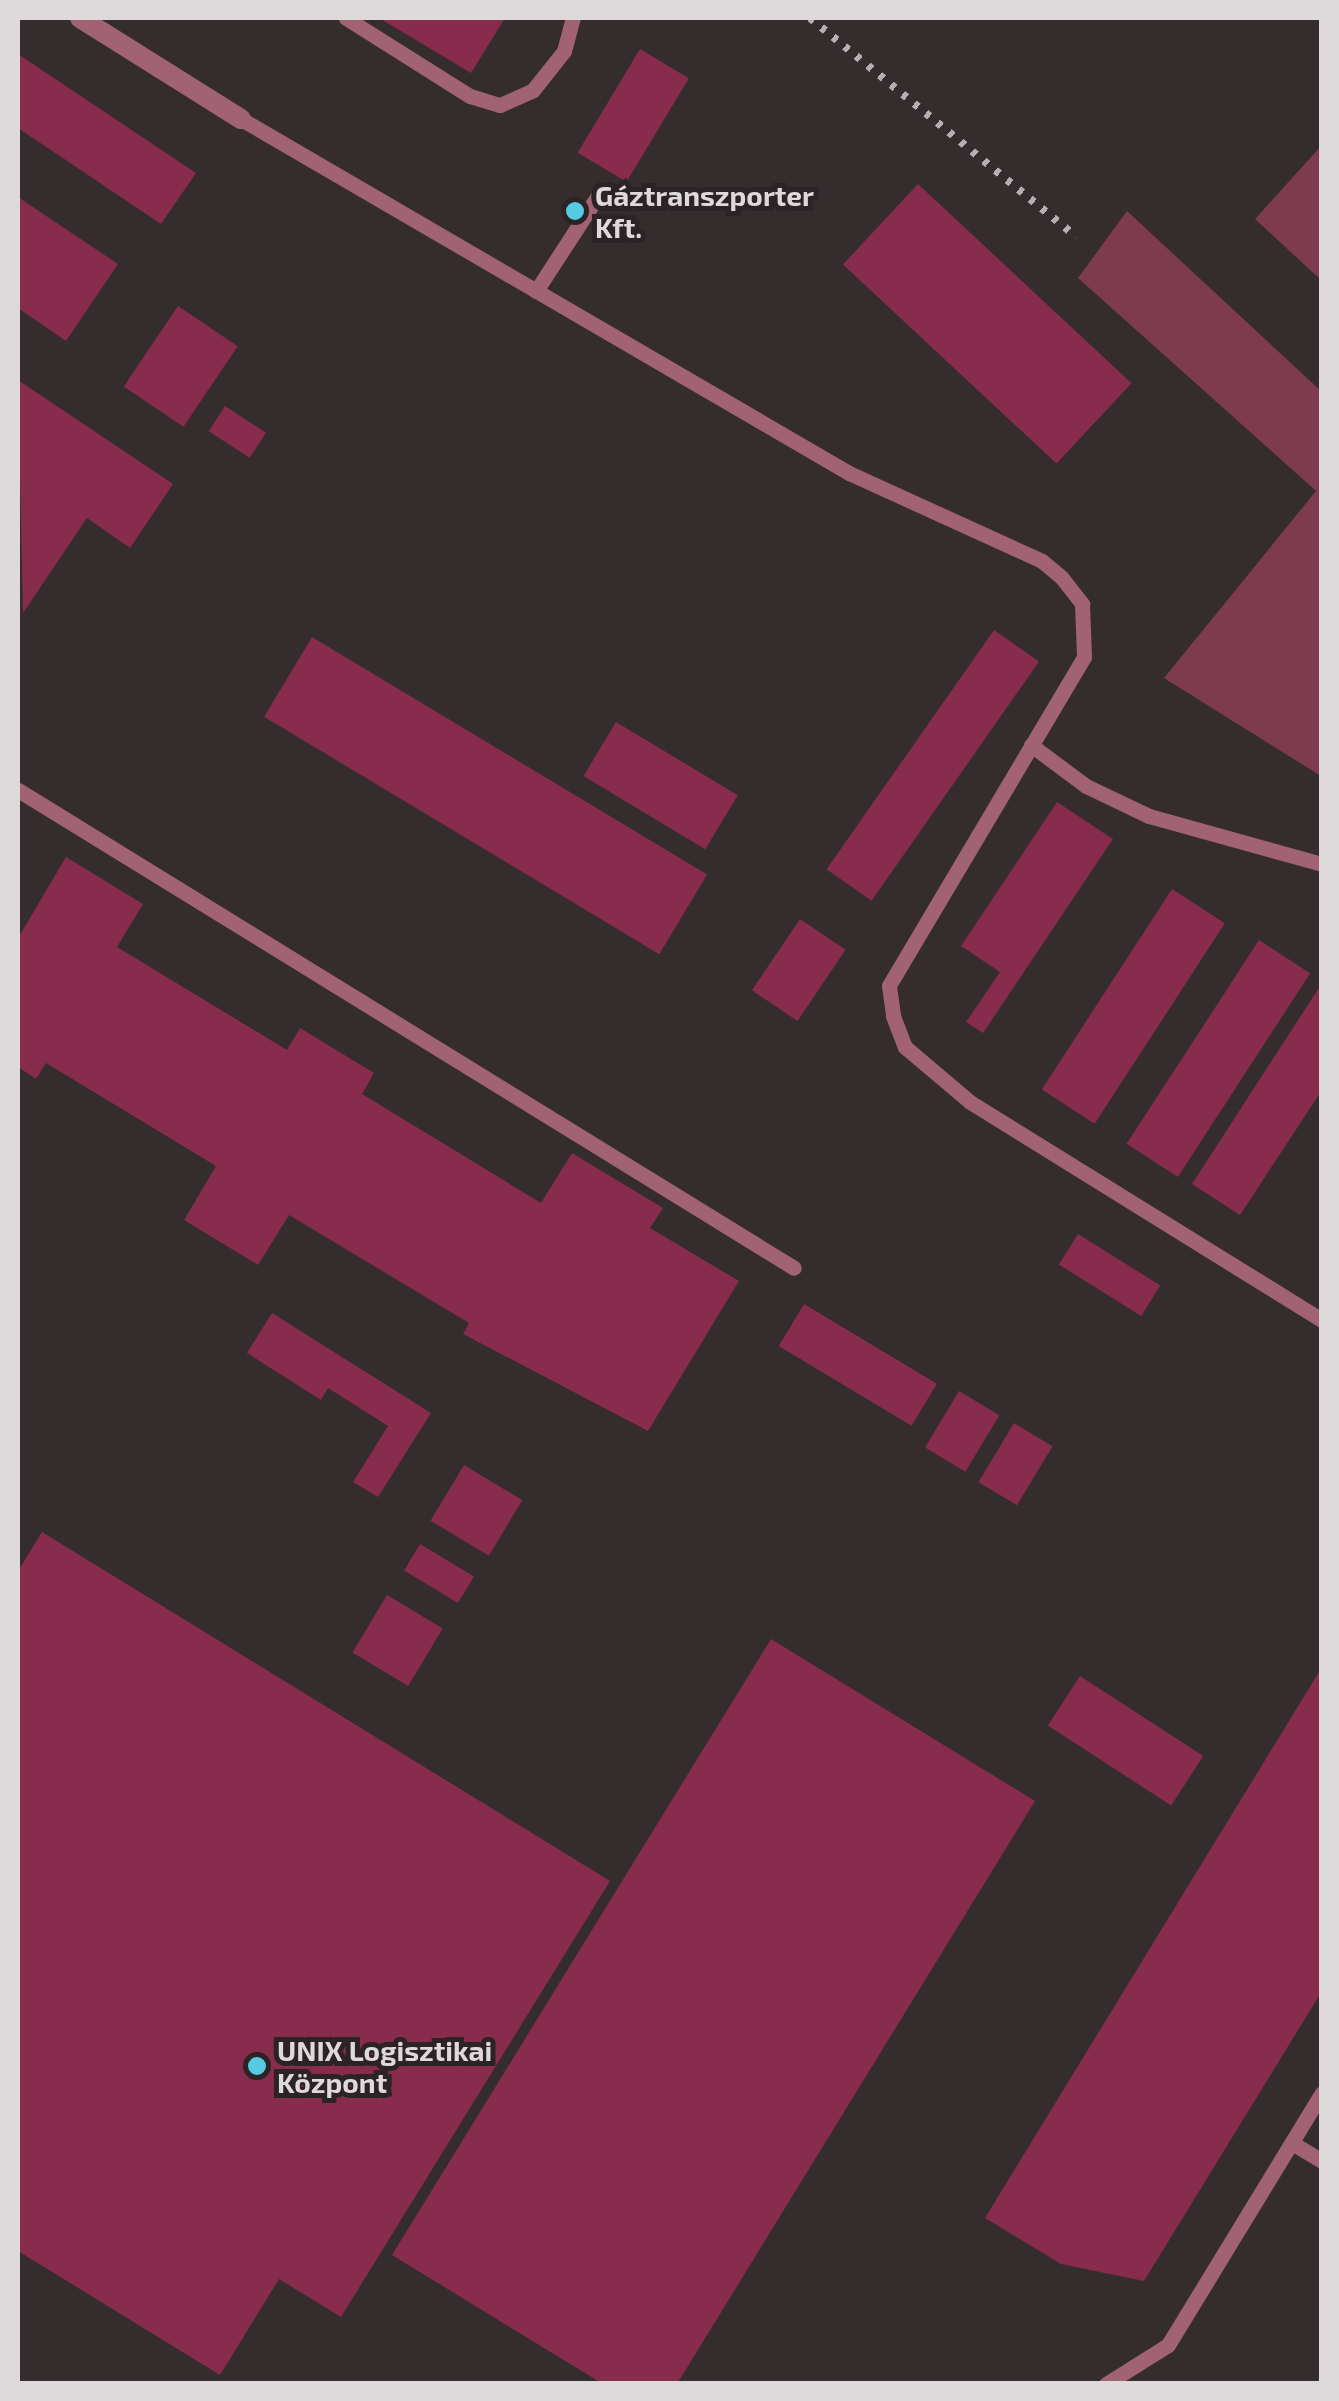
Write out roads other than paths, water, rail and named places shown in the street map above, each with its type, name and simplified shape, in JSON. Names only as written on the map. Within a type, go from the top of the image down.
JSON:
[{"type":"street","points":[[80,18],[241,118]]},
{"type":"lane","points":[[346,18],[470,96],[500,104],[532,90],[564,51],[573,18]]},
{"type":"lane","points":[[241,118],[849,473],[1042,561],[1062,578],[1082,604],[1084,656],[889,986],[905,1047],[970,1102],[1322,1320]]},
{"type":"lane","points":[[536,291],[597,196]]},
{"type":"lane","points":[[1031,746],[1086,786],[1149,816],[1322,864]]},
{"type":"lane","points":[[18,790],[794,1268]]},
{"type":"lane","points":[[1106,2384],[1168,2345],[1322,2094]]},
{"type":"lane","points":[[1292,2142],[1322,2162]]},
{"type":"railway","points":[[810,18],[1077,237]]},
{"type":"place","name":"Gáztranszporter Kft.","points":[[575,211]]},
{"type":"place","name":"UNIX Logisztikai Központ","points":[[257,2066]]}]
